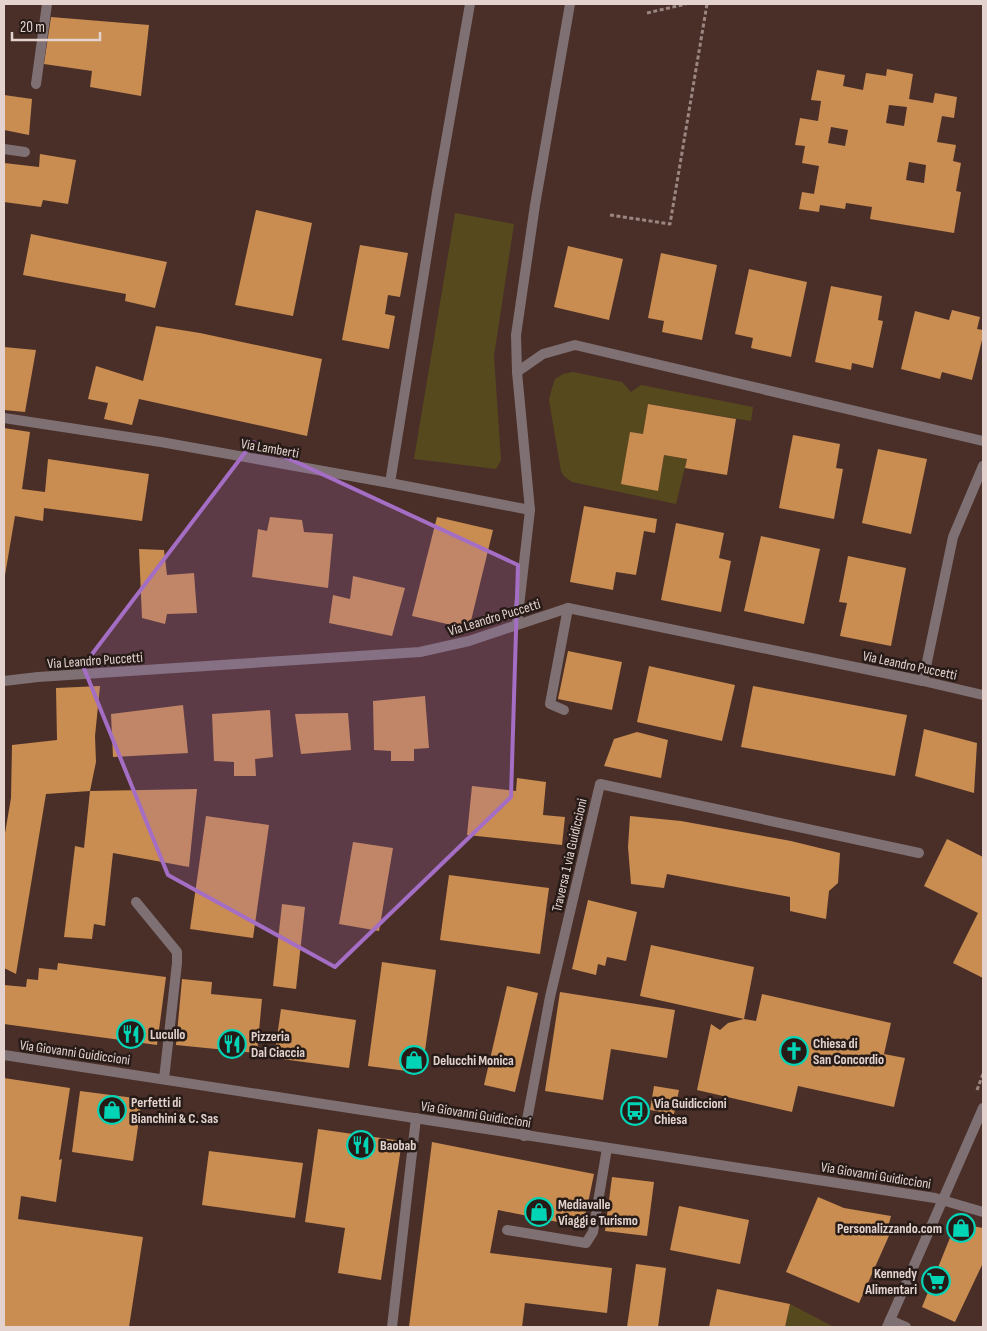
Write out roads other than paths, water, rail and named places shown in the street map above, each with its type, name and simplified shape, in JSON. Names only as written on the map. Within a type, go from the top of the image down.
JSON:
[{"type":"street","points":[[36,84],[47,4]]},
{"type":"street","points":[[390,483],[437,192],[470,4]]},
{"type":"street","points":[[517,624],[530,510],[517,372],[516,335],[535,204],[570,4]]},
{"type":"street","points":[[4,149],[25,152]]},
{"type":"street","points":[[517,372],[543,354],[575,345],[983,441]]},
{"type":"street","name":"Via Lamberti","points":[[4,418],[160,442],[530,510]]},
{"type":"street","points":[[923,681],[953,537],[983,466]]},
{"type":"street","points":[[564,710],[550,704],[568,608]]},
{"type":"street","name":"Via Leandro Puccetti","points":[[4,680],[420,652],[469,640],[568,608],[983,695]]},
{"type":"street","name":"Traversa 1 via Guidiccioni","points":[[524,1136],[550,997],[600,784],[920,853]]},
{"type":"street","points":[[136,902],[177,952],[164,1079]]},
{"type":"street","name":"Via Giovanni Guidiccioni","points":[[4,1055],[944,1200],[983,1212]]},
{"type":"street","points":[[906,1327],[888,1324],[983,1108]]},
{"type":"street","points":[[392,1327],[416,1118]]},
{"type":"street","points":[[507,1230],[586,1242],[593,1232],[607,1148]]},
{"type":"place","name":"Lucullo","points":[[131,1034]]},
{"type":"place","name":"Pizzeria Dal Ciaccia","points":[[232,1044]]},
{"type":"place","name":"Chiesa di San Concordio","points":[[794,1051]]},
{"type":"place","name":"Delucchi Monica","points":[[414,1060]]},
{"type":"place","name":"Perfetti di Bianchini & C. Sas","points":[[112,1110]]},
{"type":"place","name":"Via Guidiccioni Chiesa","points":[[635,1111]]},
{"type":"place","name":"Baobab","points":[[361,1145]]},
{"type":"place","name":"Mediavalle Viaggi e Turismo","points":[[539,1212]]},
{"type":"place","name":"Personalizzando.com","points":[[961,1228]]},
{"type":"place","name":"Kennedy Alimentari","points":[[936,1281]]}]
